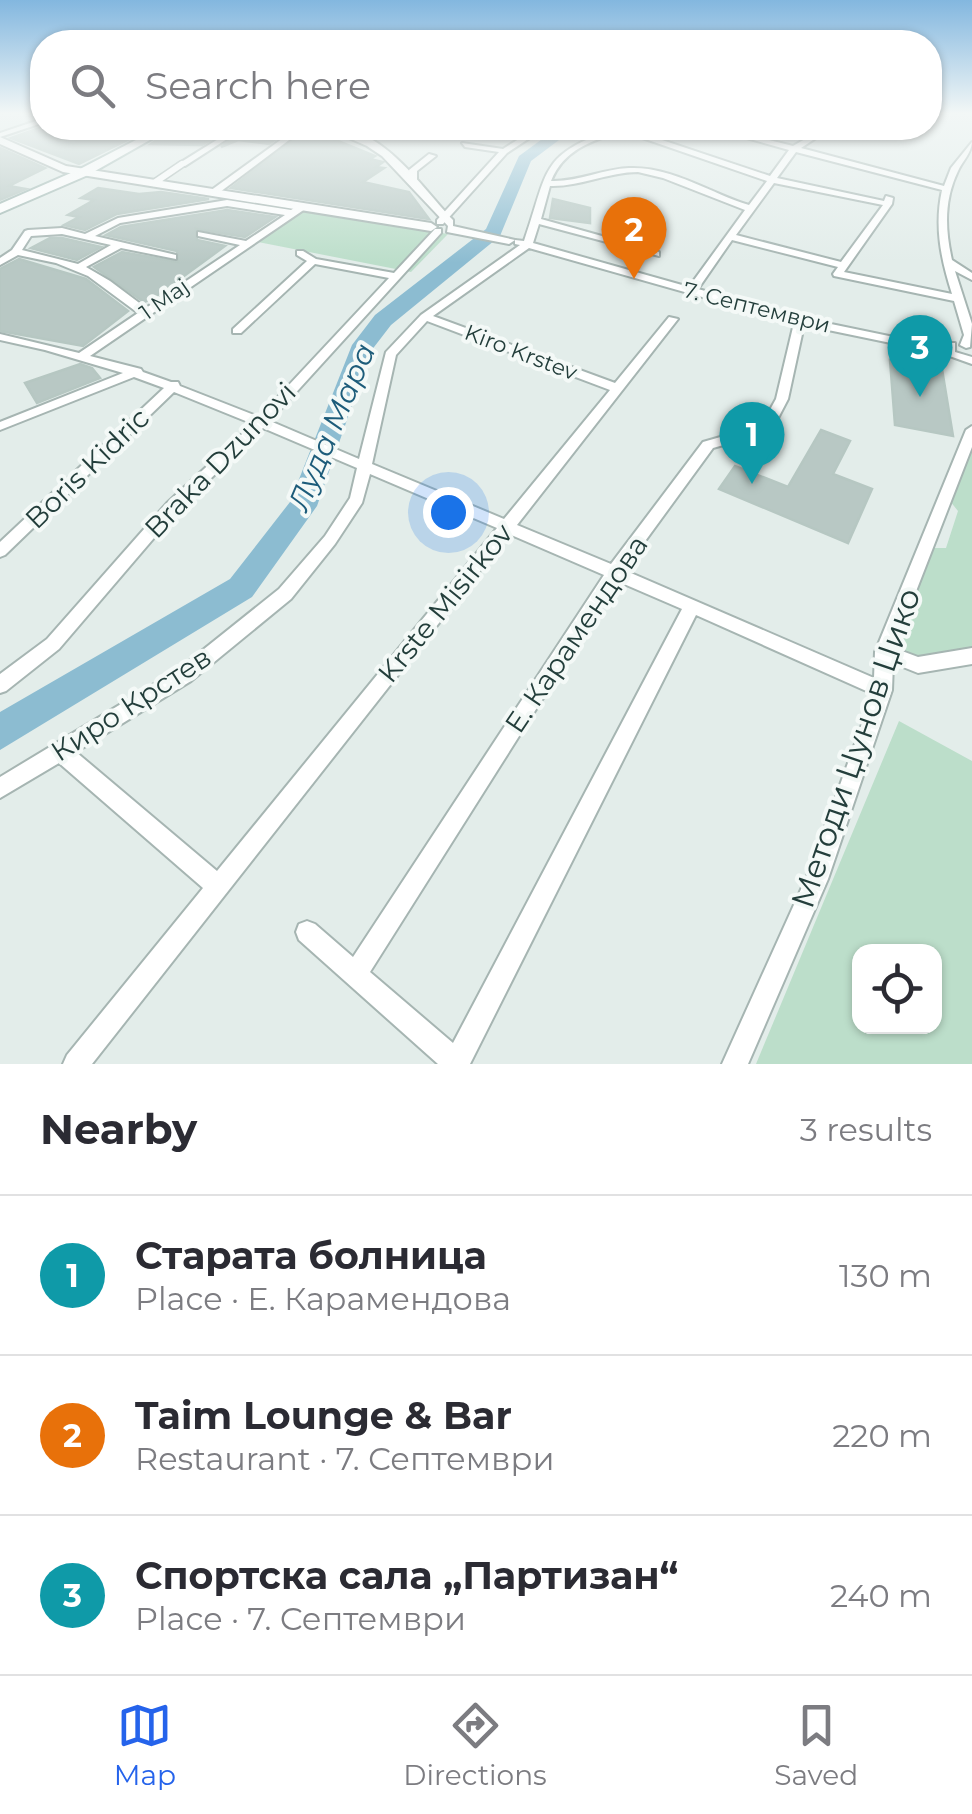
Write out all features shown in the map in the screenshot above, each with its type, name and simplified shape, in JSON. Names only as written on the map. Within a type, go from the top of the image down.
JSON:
[{"type":"main road","points":[[0,209],[100,164]]},
{"type":"street","name":"7. Септември","points":[[46,164],[297,210],[442,225],[528,244],[800,320],[947,351]]},
{"type":"street","points":[[154,183],[182,164]]},
{"type":"street","points":[[213,192],[252,164]]},
{"type":"street","points":[[396,164],[414,180],[442,225]]},
{"type":"street","points":[[414,180],[413,170],[422,164]]},
{"type":"street","name":"Braka Dzunovi","points":[[0,685],[53,644],[172,507],[268,425],[493,164]]},
{"type":"street","points":[[528,244],[545,184],[556,164]]},
{"type":"street","points":[[726,164],[773,180],[888,201],[840,265],[838,274],[960,298]]},
{"type":"street","points":[[691,291],[784,164]]},
{"type":"street","points":[[847,164],[944,188]]},
{"type":"street","points":[[959,164],[944,188],[942,232],[970,335],[969,347],[951,345],[947,351],[968,360],[972,373]]},
{"type":"street","points":[[545,184],[571,186],[613,172],[643,170],[752,209]]},
{"type":"street","points":[[86,237],[118,221],[227,203],[297,210]]},
{"type":"street","points":[[431,203],[458,205]]},
{"type":"street","name":"1 Maj","points":[[83,355],[297,210]]},
{"type":"street","points":[[536,220],[656,254]]},
{"type":"street","points":[[0,262],[16,252],[28,233],[52,230],[173,258]]},
{"type":"street","points":[[201,234],[245,243]]},
{"type":"street","points":[[731,237],[840,265]]},
{"type":"street","name":"Киро Крстев","points":[[0,788],[186,675],[284,594],[339,527],[356,499],[360,464],[390,354],[425,316],[528,244]]},
{"type":"street","points":[[76,268],[117,246]]},
{"type":"street","points":[[16,252],[102,279],[125,302],[146,312]]},
{"type":"street","points":[[300,253],[313,262],[394,276]]},
{"type":"street","points":[[237,331],[313,262]]},
{"type":"street","points":[[948,262],[972,278]]},
{"type":"street","points":[[953,282],[972,278]]},
{"type":"street","name":"Kiro Krstev","points":[[425,316],[617,388]]},
{"type":"street","name":"Krste Misirkov","points":[[76,1064],[673,319]]},
{"type":"street","name":"Е. Карамендова","points":[[356,973],[615,571],[708,445],[757,432],[772,420],[782,399],[800,320]]},
{"type":"street","points":[[0,337],[83,355],[174,385],[509,524],[882,690]]},
{"type":"street","points":[[0,426],[137,372]]},
{"type":"street","name":"Boris Kidric","points":[[0,551],[174,385]]},
{"type":"street","name":"Методи Џунов Џико","points":[[735,1064],[817,878],[882,690],[884,652],[972,430]]},
{"type":"street","points":[[308,932],[457,1064],[692,607]]},
{"type":"street","points":[[884,652],[918,664],[972,656]]},
{"type":"street","points":[[60,751],[218,886]]},
{"type":"green space","points":[[303,210],[448,234],[411,272],[258,242]]},
{"type":"green space","points":[[965,446],[972,448],[972,656],[918,665],[884,652],[925,548],[946,548],[958,511],[946,496]]},
{"type":"green space","points":[[899,721],[972,761],[972,1064],[756,1064]]},
{"type":"building","points":[[0,164],[35,164],[45,168],[9,186],[26,189],[0,200]]},
{"type":"building","points":[[262,164],[381,164],[376,167],[384,168],[363,182],[409,192],[429,219],[231,188]]},
{"type":"building","points":[[98,188],[209,199],[117,214],[85,230],[64,225],[79,217],[68,215],[94,200],[81,198]]},
{"type":"building","points":[[553,199],[590,208],[590,223],[550,218]]},
{"type":"building","points":[[227,210],[275,217],[245,237],[196,229],[197,240],[225,246],[154,298],[144,302],[94,267],[122,252],[178,262],[177,251],[106,235],[121,227]]},
{"type":"building","points":[[50,238],[101,247],[77,260],[31,248]]},
{"type":"building","points":[[19,259],[86,279],[128,311],[83,346],[0,331],[0,269]]},
{"type":"building","points":[[890,360],[942,369],[953,436],[895,425]]},
{"type":"building","points":[[80,364],[92,368],[100,378],[37,403],[25,383]]},
{"type":"building","points":[[821,430],[850,441],[833,474],[872,489],[848,543],[719,489],[735,466],[788,487]]},
{"type":"waterway","name":"Луда Мара","points":[[0,732],[241,588],[303,506],[360,350],[383,320],[494,232],[522,164]]},
{"type":"place","name":"Taim Lounge & Bar","points":[[634,279]]},
{"type":"place","name":"Спортска сала „Партизан“","points":[[920,397]]},
{"type":"place","name":"Старата болница","points":[[752,484]]}]
